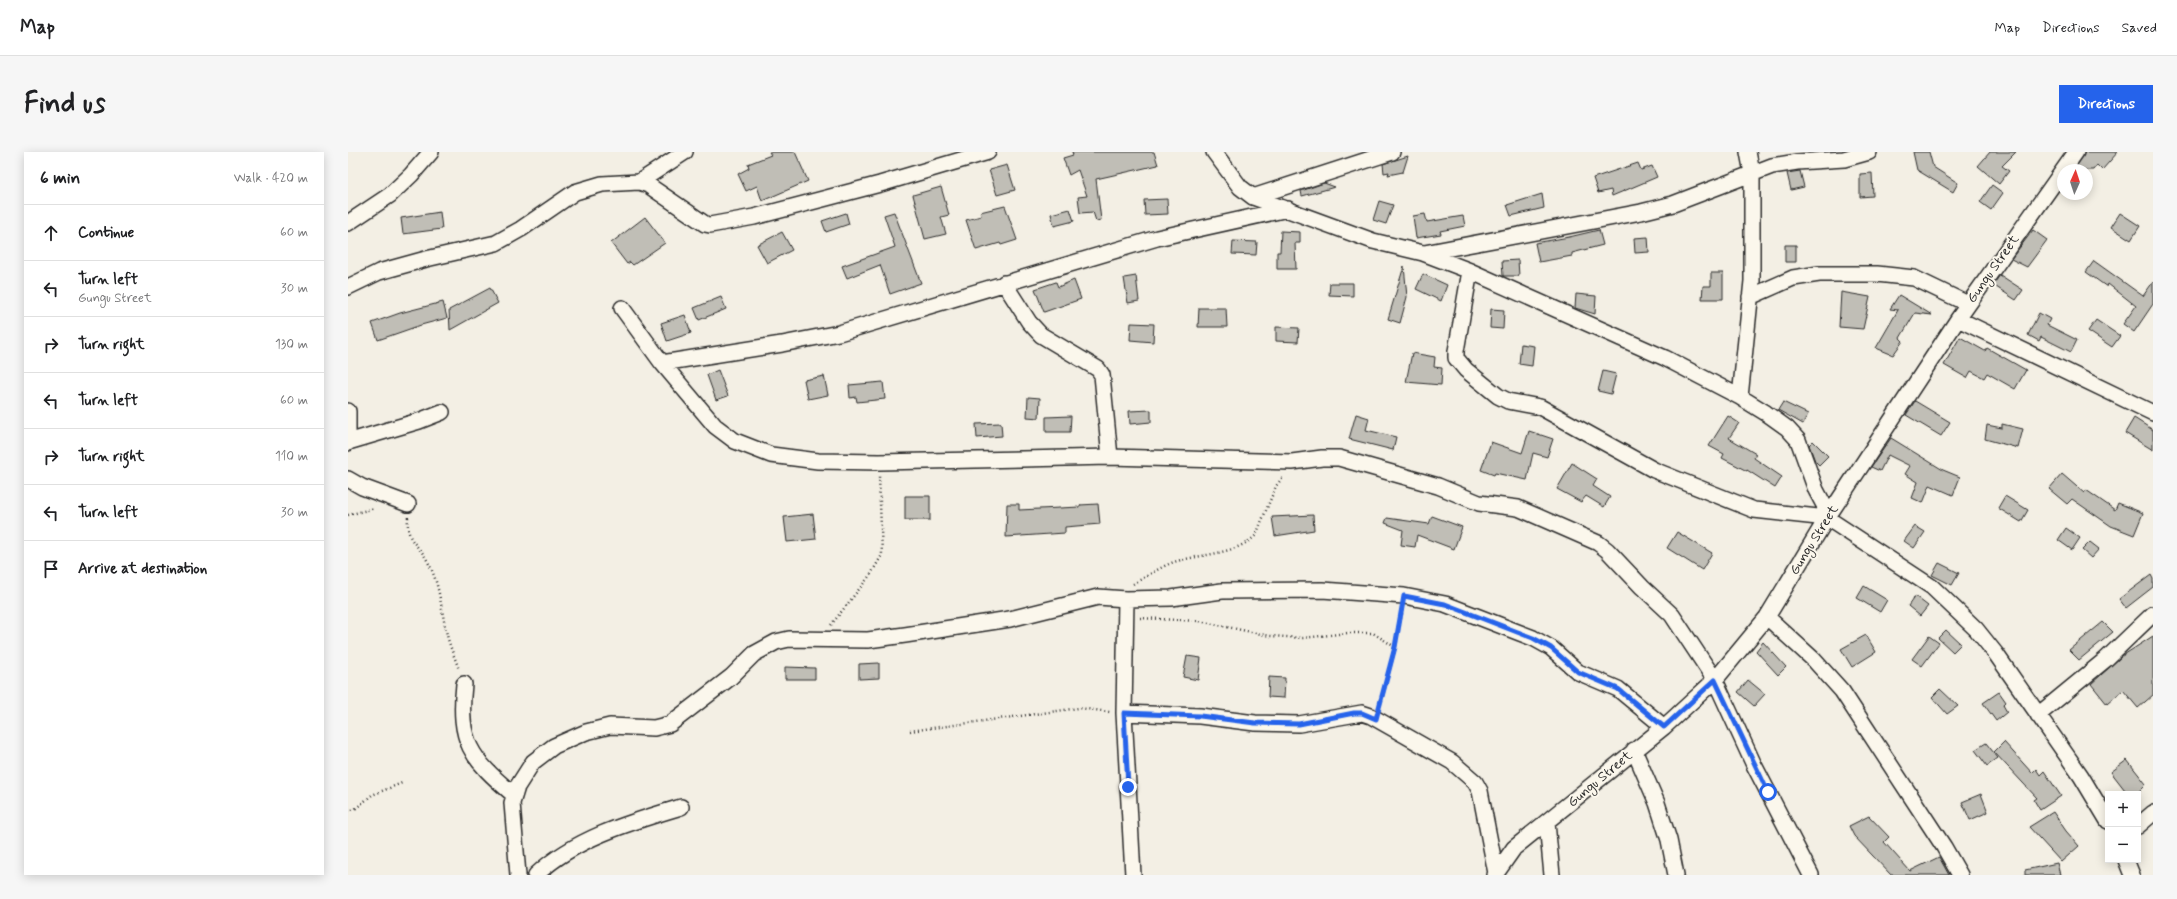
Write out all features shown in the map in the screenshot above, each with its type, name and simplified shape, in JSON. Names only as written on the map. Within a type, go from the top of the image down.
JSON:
[{"type":"street","points":[[348,223],[390,195],[411,175],[431,152]]},
{"type":"street","points":[[639,182],[685,152]]},
{"type":"street","points":[[348,287],[386,270],[496,243],[521,229],[575,192],[602,184],[639,182],[660,192],[705,224],[710,225],[754,217],[880,184],[988,152]]},
{"type":"street","points":[[1214,152],[1240,187],[1253,197],[1373,241],[1423,253],[1470,271],[1665,358],[1740,397],[1787,428],[1798,440],[1827,518]]},
{"type":"street","points":[[1253,197],[1392,152]]},
{"type":"street","points":[[1740,397],[1750,297],[1752,173],[1748,152]]},
{"type":"street","points":[[1423,253],[1642,212],[1673,204],[1772,166],[1797,162],[1844,159],[1869,152]]},
{"type":"street","name":"Gungu Street","points":[[1495,874],[1514,848],[1547,823],[1634,750],[1664,727],[1715,680],[1767,617],[1827,518],[1958,319],[2076,152]]},
{"type":"street","points":[[662,363],[782,344],[839,333],[1157,238],[1288,209]]},
{"type":"street","points":[[1470,271],[1456,358],[1466,370],[1498,396],[1508,401],[1540,407],[1654,470],[1754,510],[1827,518],[1932,587],[1976,629],[2081,776],[2105,816]]},
{"type":"street","points":[[1750,297],[1793,278],[1819,274],[1877,274],[1914,278],[1968,304]]},
{"type":"street","points":[[1004,283],[1029,322],[1041,335],[1098,369],[1102,375],[1110,457]]},
{"type":"street","points":[[622,308],[662,363],[715,426],[735,442],[771,455],[818,461],[878,462],[1110,457],[1292,462],[1322,458],[1339,458],[1449,489],[1479,503],[1518,508],[1598,543],[1607,550],[1642,588],[1672,614],[1715,680],[1754,765],[1811,875]]},
{"type":"street","points":[[1958,319],[2153,413]]},
{"type":"street","points":[[348,411],[348,442],[419,421],[442,412]]},
{"type":"street","points":[[348,479],[357,485],[408,504]]},
{"type":"street","points":[[518,875],[512,803],[514,795],[517,787],[533,762],[554,746],[586,732],[610,726],[654,728],[670,724],[730,677],[754,654],[776,642],[789,639],[868,640],[1010,619],[1098,597],[1126,599],[1172,598],[1222,591],[1322,590],[1404,596],[1445,604],[1533,638],[1551,648],[1578,672],[1618,689],[1664,727]]},
{"type":"street","points":[[1126,599],[1124,713],[1133,875]]},
{"type":"street","points":[[2038,715],[2106,660],[2153,614]]},
{"type":"street","points":[[1767,617],[1814,660],[1842,691],[1944,847],[1960,875]]},
{"type":"street","points":[[464,684],[461,711],[463,731],[469,747],[479,761],[498,782],[514,795]]},
{"type":"street","points":[[1124,713],[1200,716],[1255,723],[1299,724],[1354,713],[1362,713],[1376,719],[1452,762],[1475,782],[1480,791],[1495,874]]},
{"type":"street","points":[[1634,750],[1658,803],[1669,840],[1676,875]]},
{"type":"street","points":[[536,875],[547,865],[571,850],[635,821],[681,807]]},
{"type":"street","points":[[2141,823],[2153,813]]},
{"type":"street","points":[[1547,823],[1552,875]]},
{"type":"street","points":[[2127,863],[2132,875]]},
{"type":"path","points":[[818,639],[846,607],[882,555],[878,462]]},
{"type":"path","points":[[1131,585],[1174,562],[1216,554],[1251,540],[1256,535],[1280,478],[1286,475]]},
{"type":"path","points":[[408,504],[410,509],[408,534],[412,542],[420,548],[434,576],[440,594],[448,639],[464,684]]},
{"type":"path","points":[[1376,719],[1395,647],[1404,596]]},
{"type":"path","points":[[1126,618],[1199,621],[1270,636],[1303,638],[1348,633],[1373,633],[1395,647]]},
{"type":"path","points":[[910,731],[1079,708],[1124,713]]},
{"type":"path","points":[[348,811],[355,808],[372,795],[402,783]]},
{"type":"building","points":[[769,152],[795,152],[808,181],[762,201],[757,186],[746,191],[738,174],[749,168],[748,164],[771,155]]},
{"type":"building","points":[[1072,152],[1154,152],[1158,165],[1096,179],[1101,220],[1096,221],[1093,212],[1080,213],[1078,197],[1087,196],[1078,170],[1069,175],[1063,158],[1073,155]]},
{"type":"building","points":[[1913,152],[1929,152],[1933,167],[1958,183],[1953,192],[1917,170]]},
{"type":"building","points":[[1990,152],[2016,152],[2002,166],[2009,171],[1999,184],[1978,166]]},
{"type":"building","points":[[2085,152],[2118,152],[2102,170],[2097,165],[2093,170],[2093,164],[2078,164]]},
{"type":"building","points":[[1408,156],[1403,172],[1388,175],[1389,172],[1384,173],[1383,164]]},
{"type":"building","points":[[1638,163],[1641,170],[1652,166],[1657,177],[1612,196],[1611,190],[1598,193],[1593,178]]},
{"type":"building","points":[[1007,165],[1015,190],[997,195],[989,170]]},
{"type":"building","points":[[1800,171],[1804,187],[1791,190],[1787,173]]},
{"type":"building","points":[[1872,173],[1873,196],[1860,197],[1860,174]]},
{"type":"building","points":[[1324,183],[1335,187],[1302,196],[1301,191]]},
{"type":"building","points":[[1992,185],[2003,193],[1991,210],[1980,202]]},
{"type":"building","points":[[941,187],[949,215],[941,217],[946,234],[925,239],[913,195]]},
{"type":"building","points":[[1542,194],[1544,208],[1511,216],[1507,205]]},
{"type":"building","points":[[1167,199],[1168,214],[1145,215],[1144,200]]},
{"type":"building","points":[[1379,201],[1393,205],[1386,224],[1373,220]]},
{"type":"building","points":[[1005,206],[1017,240],[976,250],[966,220],[981,216],[980,212]]},
{"type":"building","points":[[1070,209],[1074,221],[1054,226],[1051,214]]},
{"type":"building","points":[[440,212],[442,229],[403,234],[401,218]]},
{"type":"building","points":[[894,212],[921,283],[890,294],[880,265],[847,278],[842,266],[895,247],[884,215]]},
{"type":"building","points":[[846,213],[849,224],[826,232],[822,221]]},
{"type":"building","points":[[2120,213],[2140,226],[2131,240],[2111,227]]},
{"type":"building","points":[[1425,214],[1427,222],[1463,216],[1465,226],[1440,231],[1441,234],[1416,238],[1413,216]]},
{"type":"building","points":[[645,217],[665,243],[633,265],[630,262],[627,264],[611,243]]},
{"type":"building","points":[[1599,230],[1603,245],[1572,253],[1572,256],[1539,262],[1535,243]]},
{"type":"building","points":[[2033,230],[2047,240],[2027,267],[2011,259]]},
{"type":"building","points":[[1281,231],[1300,232],[1300,243],[1295,243],[1296,269],[1277,269],[1277,252],[1280,252]]},
{"type":"building","points":[[782,232],[792,250],[767,263],[757,245]]},
{"type":"building","points":[[1648,237],[1649,252],[1635,253],[1634,238]]},
{"type":"building","points":[[1233,241],[1257,242],[1256,255],[1232,254]]},
{"type":"building","points":[[1785,245],[1796,245],[1796,262],[1785,262]]},
{"type":"building","points":[[1518,260],[1519,276],[1503,276],[1502,261]]},
{"type":"building","points":[[2094,261],[2143,296],[2153,282],[2153,304],[2134,332],[2123,324],[2136,306],[2108,284],[2107,287],[2086,272]]},
{"type":"building","points":[[1404,266],[1407,297],[1400,323],[1388,319]]},
{"type":"building","points":[[1711,273],[1723,273],[1723,299],[1702,299],[1703,286],[1711,286]]},
{"type":"building","points":[[1423,274],[1447,285],[1441,301],[1416,289]]},
{"type":"building","points":[[2000,275],[2023,290],[2016,300],[1993,285]]},
{"type":"building","points":[[1136,276],[1139,301],[1128,303],[1124,278]]},
{"type":"building","points":[[1074,280],[1081,299],[1044,312],[1035,289],[1056,282],[1058,287]]},
{"type":"building","points":[[1330,283],[1353,283],[1353,296],[1329,295]]},
{"type":"building","points":[[490,288],[498,303],[450,330],[449,310]]},
{"type":"building","points":[[1841,292],[1870,297],[1863,329],[1839,327]]},
{"type":"building","points":[[1576,294],[1596,296],[1595,314],[1575,308]]},
{"type":"building","points":[[1899,295],[1932,315],[1915,313],[1900,338],[1903,341],[1893,355],[1876,348],[1898,310],[1890,309]]},
{"type":"building","points":[[721,297],[726,309],[699,320],[694,308]]},
{"type":"building","points":[[443,302],[447,318],[421,325],[378,340],[372,323],[400,313]]},
{"type":"building","points":[[1199,308],[1226,308],[1227,327],[1198,327]]},
{"type":"building","points":[[1491,309],[1504,310],[1503,329],[1490,328]]},
{"type":"building","points":[[2039,313],[2050,319],[2047,325],[2077,340],[2071,352],[2041,337],[2039,341],[2028,335]]},
{"type":"building","points":[[685,315],[691,333],[667,341],[661,323]]},
{"type":"building","points":[[2096,320],[2120,336],[2112,347],[2088,331]]},
{"type":"building","points":[[1131,323],[1154,324],[1153,342],[1130,340]]},
{"type":"building","points":[[1276,327],[1299,328],[1298,342],[1276,341]]},
{"type":"building","points":[[1960,337],[1985,351],[1987,348],[2026,370],[2015,389],[1987,373],[1984,378],[1971,371],[1967,378],[1944,365]]},
{"type":"building","points":[[1521,344],[1534,346],[1532,366],[1519,364]]},
{"type":"building","points":[[1412,353],[1435,357],[1434,367],[1442,368],[1441,385],[1406,382]]},
{"type":"building","points":[[718,370],[728,396],[716,400],[707,375]]},
{"type":"building","points":[[1603,371],[1616,374],[1611,394],[1598,391]]},
{"type":"building","points":[[824,376],[828,395],[808,399],[804,380]]},
{"type":"building","points":[[883,382],[885,399],[857,402],[856,397],[850,398],[849,385]]},
{"type":"building","points":[[1028,397],[1040,398],[1039,418],[1027,417]]},
{"type":"building","points":[[1915,401],[1950,422],[1941,436],[1906,415]]},
{"type":"building","points":[[1783,402],[1808,414],[1803,424],[1778,410]]},
{"type":"building","points":[[1151,410],[1151,422],[1130,424],[1129,411]]},
{"type":"building","points":[[1356,414],[1369,418],[1366,430],[1396,437],[1393,450],[1349,439]]},
{"type":"building","points":[[1071,416],[1070,432],[1046,432],[1046,417]]},
{"type":"building","points":[[1728,416],[1739,423],[1729,438],[1756,454],[1754,458],[1782,477],[1775,488],[1747,470],[1722,458],[1724,454],[1709,446]]},
{"type":"building","points":[[2134,418],[2153,430],[2153,450],[2125,433]]},
{"type":"building","points":[[1001,423],[1002,436],[977,438],[976,424]]},
{"type":"building","points":[[2002,424],[2023,429],[2018,448],[1985,439],[1987,425],[2002,428]]},
{"type":"building","points":[[1529,431],[1553,439],[1547,457],[1533,453],[1527,480],[1495,473],[1494,475],[1481,470],[1491,442],[1522,453]]},
{"type":"building","points":[[1891,438],[1943,470],[1960,477],[1953,495],[1930,485],[1923,503],[1912,498],[1918,482],[1905,474],[1910,466],[1888,455],[1880,471],[1871,467]]},
{"type":"building","points":[[1813,441],[1828,456],[1819,465],[1815,461],[1809,445]]},
{"type":"building","points":[[1572,463],[1597,479],[1593,486],[1610,497],[1604,507],[1586,496],[1581,502],[1557,489]]},
{"type":"building","points":[[2062,474],[2084,493],[2086,490],[2115,510],[2118,503],[2143,513],[2134,535],[2111,526],[2072,499],[2067,504],[2049,489]]},
{"type":"building","points":[[905,496],[930,496],[930,520],[905,520]]},
{"type":"building","points":[[2005,496],[2028,510],[2021,522],[1998,508]]},
{"type":"building","points":[[1007,504],[1019,504],[1019,510],[1080,507],[1080,505],[1098,504],[1100,524],[1065,527],[1065,533],[1006,537]]},
{"type":"building","points":[[813,514],[816,539],[787,542],[784,517]]},
{"type":"building","points":[[1313,515],[1314,530],[1275,536],[1272,517]]},
{"type":"building","points":[[1432,516],[1462,527],[1454,549],[1417,535],[1415,547],[1401,545],[1403,530],[1385,523],[1387,518],[1429,524]]},
{"type":"building","points":[[1915,526],[1925,532],[1914,548],[1904,541]]},
{"type":"building","points":[[2066,528],[2080,538],[2072,550],[2058,540]]},
{"type":"building","points":[[1677,532],[1712,553],[1702,570],[1667,548]]},
{"type":"building","points":[[2090,542],[2099,549],[2091,558],[2082,550]]},
{"type":"building","points":[[1939,563],[1959,573],[1952,585],[1932,575]]},
{"type":"building","points":[[2151,575],[2153,579],[2153,587],[2126,608],[2119,599]]},
{"type":"building","points":[[1864,586],[1887,600],[1880,612],[1857,598]]},
{"type":"building","points":[[1915,596],[1928,606],[1920,616],[1908,606]]},
{"type":"building","points":[[2103,622],[2113,632],[2079,660],[2069,650]]},
{"type":"building","points":[[1946,630],[1961,644],[1953,652],[1938,638]]},
{"type":"building","points":[[1866,635],[1876,652],[1852,667],[1841,649]]},
{"type":"building","points":[[1929,636],[1939,643],[1922,666],[1912,659]]},
{"type":"building","points":[[2153,636],[2153,695],[2138,708],[2123,690],[2107,704],[2091,684],[2122,656]]},
{"type":"building","points":[[1763,642],[1786,667],[1778,675],[1756,651]]},
{"type":"building","points":[[1187,656],[1201,658],[1198,680],[1183,677]]},
{"type":"building","points":[[879,663],[879,678],[859,679],[859,664]]},
{"type":"building","points":[[785,667],[815,668],[815,679],[785,679]]},
{"type":"building","points":[[1269,677],[1285,678],[1284,698],[1268,697]]},
{"type":"building","points":[[1748,680],[1765,694],[1754,706],[1738,692]]},
{"type":"building","points":[[1940,689],[1958,706],[1947,714],[1932,697]]},
{"type":"building","points":[[1999,692],[2006,702],[2003,705],[2007,712],[1996,721],[1983,703]]},
{"type":"building","points":[[2004,742],[2032,773],[2036,769],[2040,775],[2044,771],[2061,796],[2040,810],[2034,800],[2037,798],[1994,752]]},
{"type":"building","points":[[1986,743],[1998,758],[1987,766],[1975,750]]},
{"type":"building","points":[[2127,760],[2146,784],[2139,791],[2126,791],[2111,772]]},
{"type":"building","points":[[1981,794],[1988,812],[1970,820],[1962,802]]},
{"type":"building","points":[[2053,812],[2066,831],[2079,846],[2061,862],[2029,827]]},
{"type":"building","points":[[1869,816],[1889,837],[1884,842],[1910,871],[1939,857],[1949,875],[1891,875],[1854,836],[1849,826]]},
{"type":"building","points":[[2057,863],[2060,875],[2025,875],[2025,870]]},
{"type":"route","points":[[1128,787],[1124,713],[1200,716],[1255,723],[1299,724],[1354,713],[1362,713],[1376,719],[1395,647],[1404,596],[1445,604],[1533,638],[1551,648],[1578,672],[1618,689],[1664,727],[1715,680],[1768,792]]}]
